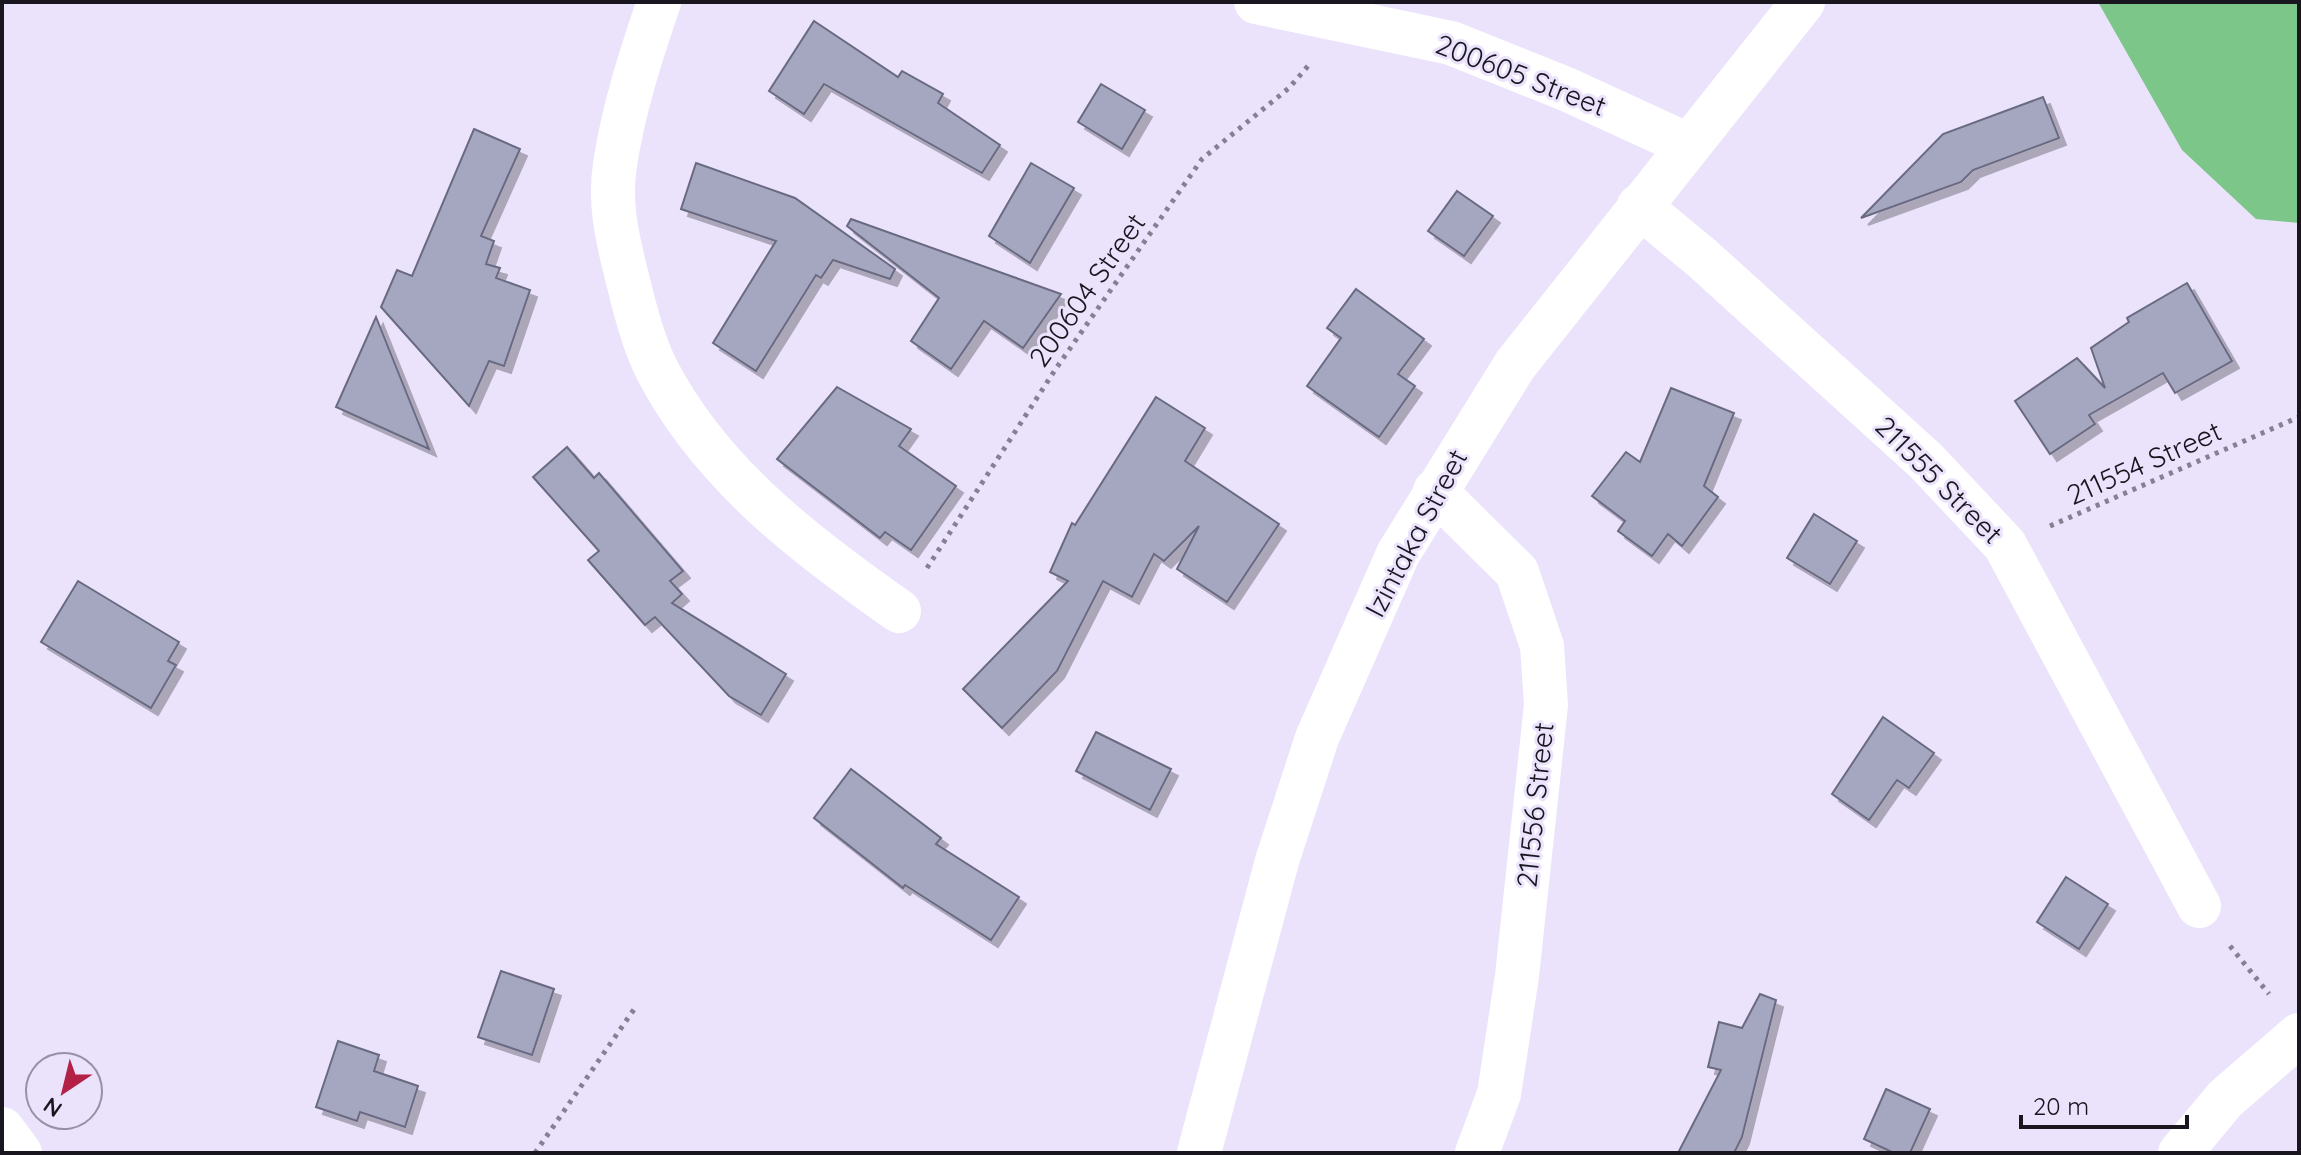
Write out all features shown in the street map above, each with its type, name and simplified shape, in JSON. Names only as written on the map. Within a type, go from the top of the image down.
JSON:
[{"type":"street","points":[[659,2],[633,82],[614,167],[614,223],[635,313],[656,369],[691,426],[752,495],[821,556],[899,611]]},
{"type":"street","name":"200605 Street","points":[[1256,2],[1451,43],[1566,89],[1688,145]]},
{"type":"street","name":"Izintaka Street","points":[[1199,1153],[1277,861],[1317,738],[1398,554],[1515,365],[1803,2]]},
{"type":"street","name":"211555 Street","points":[[1639,206],[1702,258],[1926,461],[2005,545],[2199,906]]},
{"type":"street","name":"211556 Street","points":[[1435,491],[1517,572],[1542,646],[1546,705],[1517,976],[1499,1094],[1477,1153]]},
{"type":"street","points":[[2180,1153],[2225,1099],[2299,1035]]},
{"type":"street","points":[[2,1129],[20,1153]]},
{"type":"path","name":"200604 Street","points":[[899,611],[1055,370],[1202,159],[1289,88],[1313,61],[1341,20]]},
{"type":"path","name":"211554 Street","points":[[2005,545],[2299,417]]},
{"type":"path","points":[[2199,906],[2272,998]]},
{"type":"path","points":[[535,1153],[637,1005]]},
{"type":"green space","points":[[2098,2],[2299,2],[2299,223],[2256,219],[2182,150]]},
{"type":"building","points":[[814,21],[898,77],[902,71],[943,94],[938,103],[1000,145],[982,173],[824,84],[804,114],[769,91]]},
{"type":"building","points":[[1101,84],[1145,110],[1122,149],[1078,122]]},
{"type":"building","points":[[2043,97],[2059,138],[1973,170],[1961,182],[1861,218],[1943,134]]},
{"type":"building","points":[[474,129],[520,149],[481,236],[494,241],[486,264],[500,268],[496,278],[530,290],[504,366],[489,361],[469,406],[381,307],[397,270],[412,276]]},
{"type":"building","points":[[696,163],[795,198],[895,269],[890,279],[833,260],[821,278],[816,275],[756,371],[713,343],[776,241],[681,209]]},
{"type":"building","points":[[1031,163],[1074,188],[1030,263],[989,236]]},
{"type":"building","points":[[1457,191],[1493,216],[1464,256],[1428,231]]},
{"type":"building","points":[[851,219],[1061,294],[1023,348],[984,321],[951,369],[911,341],[939,298],[847,226]]},
{"type":"building","points":[[2187,283],[2232,361],[2175,393],[2163,373],[2089,415],[2095,424],[2050,454],[2015,401],[2077,358],[2105,388],[2091,348],[2129,322],[2127,318]]},
{"type":"building","points":[[1356,289],[1424,339],[1398,374],[1415,386],[1379,437],[1307,386],[1341,338],[1327,328]]},
{"type":"building","points":[[376,317],[429,449],[336,407]]},
{"type":"building","points":[[837,387],[911,429],[899,446],[956,486],[911,550],[885,532],[880,538],[777,459]]},
{"type":"building","points":[[1671,388],[1734,413],[1704,486],[1718,497],[1682,546],[1668,534],[1652,556],[1618,531],[1625,521],[1592,496],[1626,452],[1640,462]]},
{"type":"building","points":[[1156,397],[1205,428],[1185,461],[1279,524],[1227,602],[1177,569],[1199,526],[1164,561],[1154,554],[1132,597],[1103,581],[1057,671],[1002,728],[963,689],[1068,581],[1050,572],[1072,523],[1075,525]]},
{"type":"building","points":[[567,447],[594,478],[599,473],[683,571],[670,581],[682,594],[672,603],[786,674],[761,715],[729,696],[655,617],[645,625],[588,560],[599,551],[533,477]]},
{"type":"building","points":[[1814,514],[1857,541],[1830,584],[1787,558]]},
{"type":"building","points":[[78,581],[179,642],[168,661],[176,665],[151,708],[41,642]]},
{"type":"building","points":[[1883,717],[1934,753],[1909,788],[1897,780],[1869,820],[1832,794]]},
{"type":"building","points":[[1096,732],[1171,769],[1150,810],[1076,771]]},
{"type":"building","points":[[851,769],[941,838],[936,844],[1019,897],[991,940],[905,885],[903,888],[814,818]]},
{"type":"building","points":[[2066,877],[2108,904],[2079,949],[2037,922]]},
{"type":"building","points":[[501,971],[554,989],[532,1055],[478,1037]]},
{"type":"building","points":[[1760,994],[1776,1000],[1742,1137],[1734,1153],[1678,1153],[1721,1070],[1708,1067],[1719,1022],[1742,1028]]},
{"type":"building","points":[[338,1041],[379,1055],[374,1071],[418,1086],[405,1127],[360,1112],[357,1121],[316,1107]]},
{"type":"building","points":[[1886,1089],[1930,1109],[1910,1153],[1894,1153],[1864,1139]]}]
